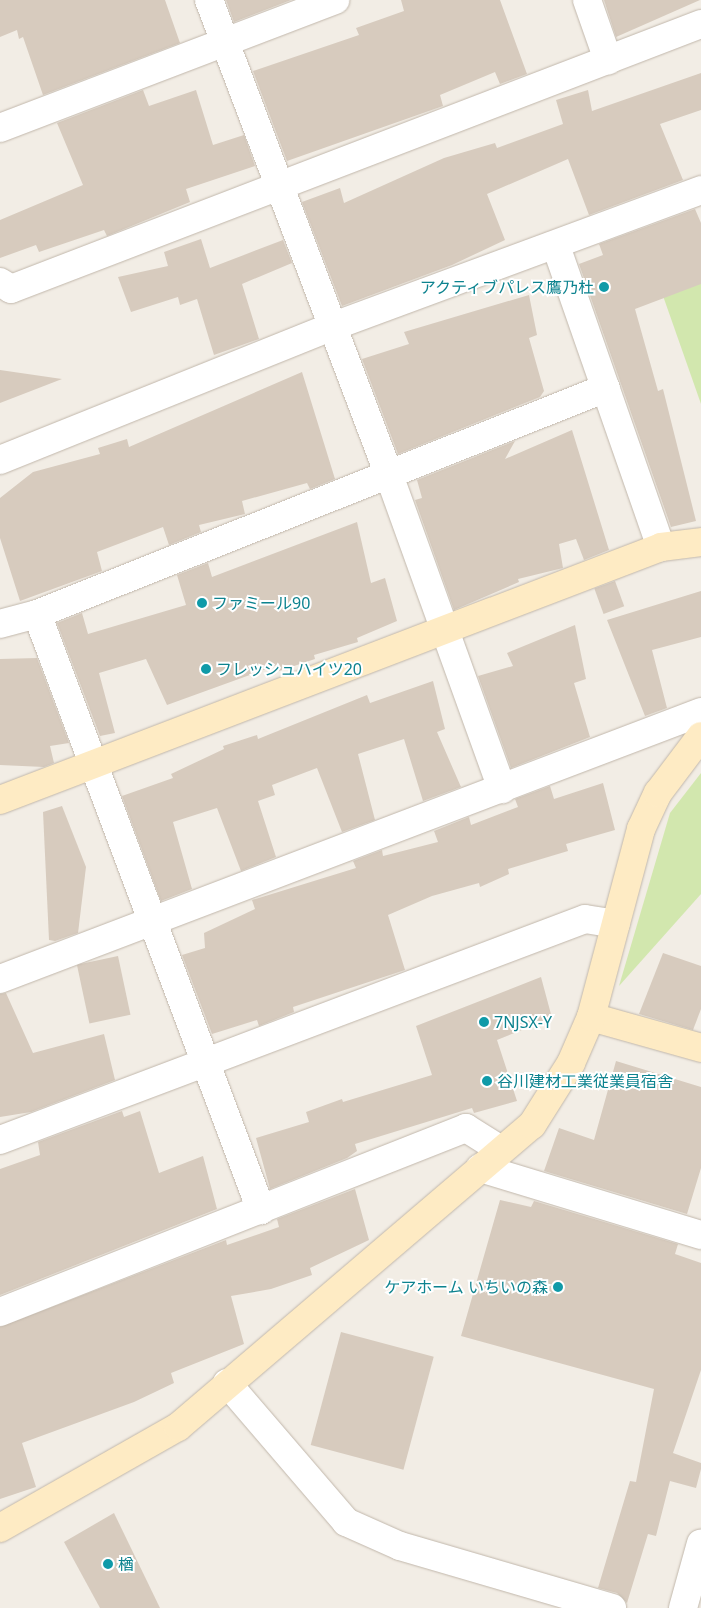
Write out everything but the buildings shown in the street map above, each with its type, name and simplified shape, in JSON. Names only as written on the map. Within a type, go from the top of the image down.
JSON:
[{"type":"street","points":[[209,0],[278,187],[389,476],[502,789]]},
{"type":"street","points":[[0,128],[336,0]]},
{"type":"street","points":[[587,0],[608,60]]},
{"type":"street","points":[[0,282],[11,289],[701,24]]},
{"type":"street","points":[[0,460],[331,327],[556,246],[701,190]]},
{"type":"street","points":[[556,246],[661,547]]},
{"type":"street","points":[[0,624],[37,614],[389,476],[606,388]]},
{"type":"street","points":[[0,800],[93,768],[661,547],[701,542]]},
{"type":"street","points":[[37,614],[93,768],[260,1210]]},
{"type":"street","points":[[0,979],[701,712]]},
{"type":"street","points":[[0,1528],[178,1426],[532,1125],[547,1105],[591,1017],[641,828],[658,793],[701,736]]},
{"type":"street","points":[[0,1140],[206,1064],[585,919],[616,924]]},
{"type":"street","points":[[591,1017],[701,1048]]},
{"type":"street","points":[[0,1312],[466,1128],[501,1150]]},
{"type":"street","points":[[480,1168],[701,1235]]},
{"type":"street","points":[[227,1383],[346,1522],[400,1546],[612,1608]]},
{"type":"street","points":[[683,1608],[701,1543]]},
{"type":"green space","points":[[701,278],[701,404],[662,293]]},
{"type":"green space","points":[[701,773],[701,894],[619,986],[670,813]]},
{"type":"place","name":"アクティブパレス鷹乃杜","points":[[604,287]]},
{"type":"place","name":"ファミール90","points":[[202,603]]},
{"type":"place","name":"フレッシュハイツ20","points":[[206,669]]},
{"type":"place","name":"7NJSX-Y","points":[[484,1022]]},
{"type":"place","name":"谷川建材工業従業員宿舎","points":[[487,1081]]},
{"type":"place","name":"ケアホーム いちいの森","points":[[558,1287]]},
{"type":"place","name":"楢","points":[[108,1564]]}]
